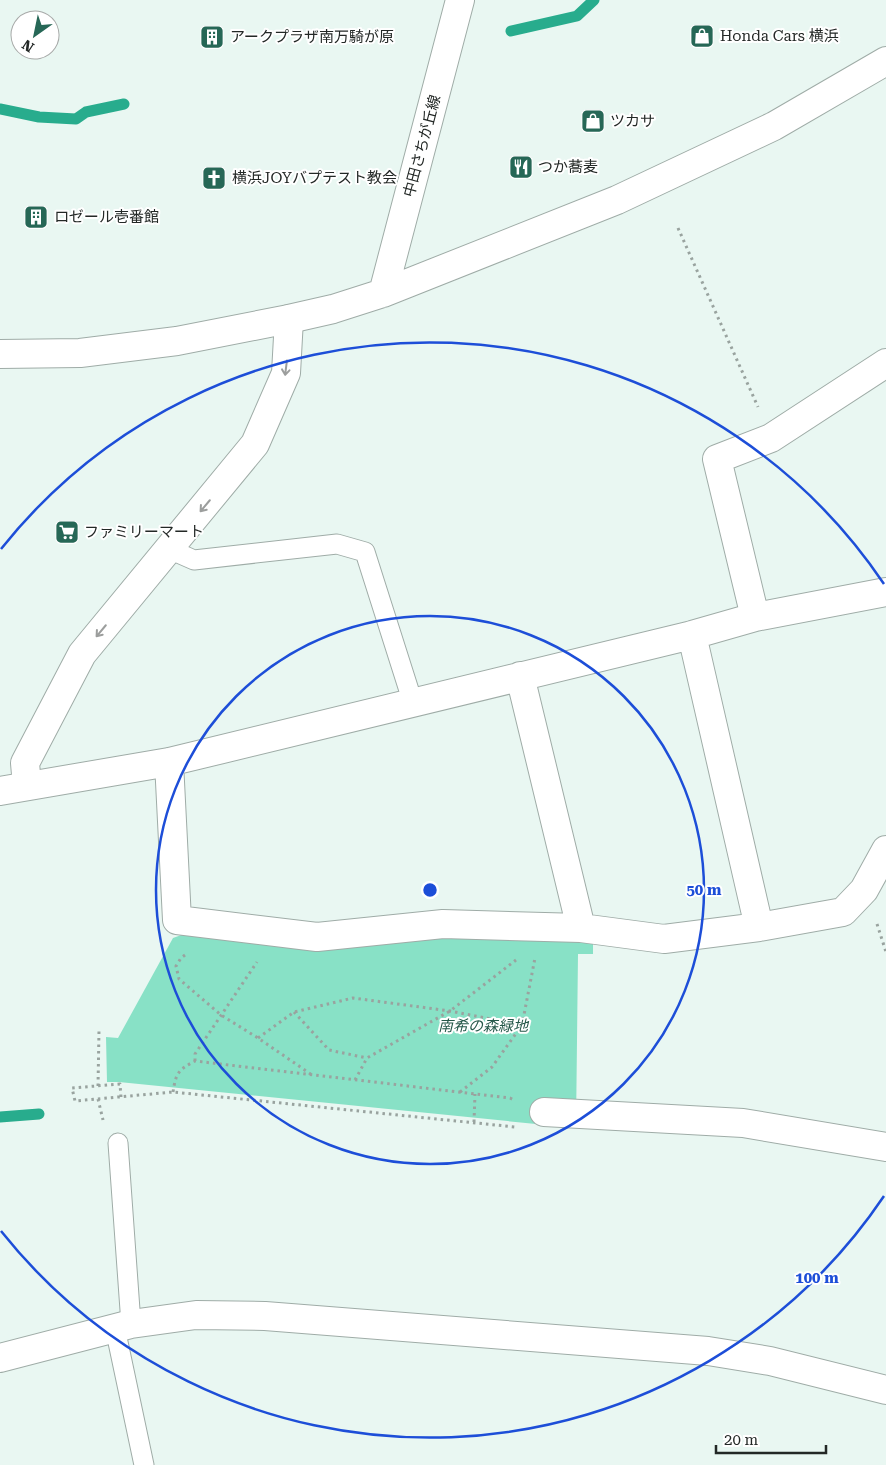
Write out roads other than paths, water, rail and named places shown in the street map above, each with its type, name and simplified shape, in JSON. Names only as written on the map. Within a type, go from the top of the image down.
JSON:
[{"type":"street","name":"中田さちが丘線","points":[[383,293],[460,0]]},
{"type":"street","points":[[0,354],[80,353],[167,342],[289,319],[333,309],[383,293],[617,200],[774,126],[886,61]]},
{"type":"street","points":[[27,786],[25,763],[82,654],[255,444],[286,373],[289,319]]},
{"type":"street","points":[[755,617],[717,459],[771,438],[886,362]]},
{"type":"street","points":[[0,791],[169,762],[692,635],[755,617],[886,592]]},
{"type":"street","points":[[692,635],[759,927]]},
{"type":"street","points":[[520,676],[581,928]]},
{"type":"street","points":[[169,762],[177,920],[317,937],[443,924],[581,928],[664,939],[759,927],[843,912],[864,890],[886,850]]},
{"type":"street","points":[[544,1112],[743,1122],[886,1147]]},
{"type":"street","points":[[0,1358],[123,1326],[196,1315],[265,1316],[698,1350],[770,1361],[886,1390]]},
{"type":"lane","points":[[169,549],[194,560],[337,544],[365,552],[413,703]]},
{"type":"lane","points":[[118,1143],[123,1326],[144,1465]]},
{"type":"waterway","points":[[511,31],[577,16],[594,0]]},
{"type":"waterway","points":[[0,109],[39,117],[76,119],[86,112],[124,104]]},
{"type":"waterway","points":[[0,1117],[39,1114]]},
{"type":"place","name":"Honda Cars 横浜","points":[[702,36]]},
{"type":"place","name":"アークプラザ南万騎が原","points":[[212,37]]},
{"type":"place","name":"ツカサ","points":[[593,121]]},
{"type":"place","name":"つか蕎麦","points":[[521,167]]},
{"type":"place","name":"横浜JOYバプテスト教会","points":[[214,178]]},
{"type":"place","name":"ロゼール壱番館","points":[[36,217]]},
{"type":"place","name":"ファミリーマート","points":[[67,532]]},
{"type":"park label","name":"南希の森緑地","points":[[483,1026]]}]
